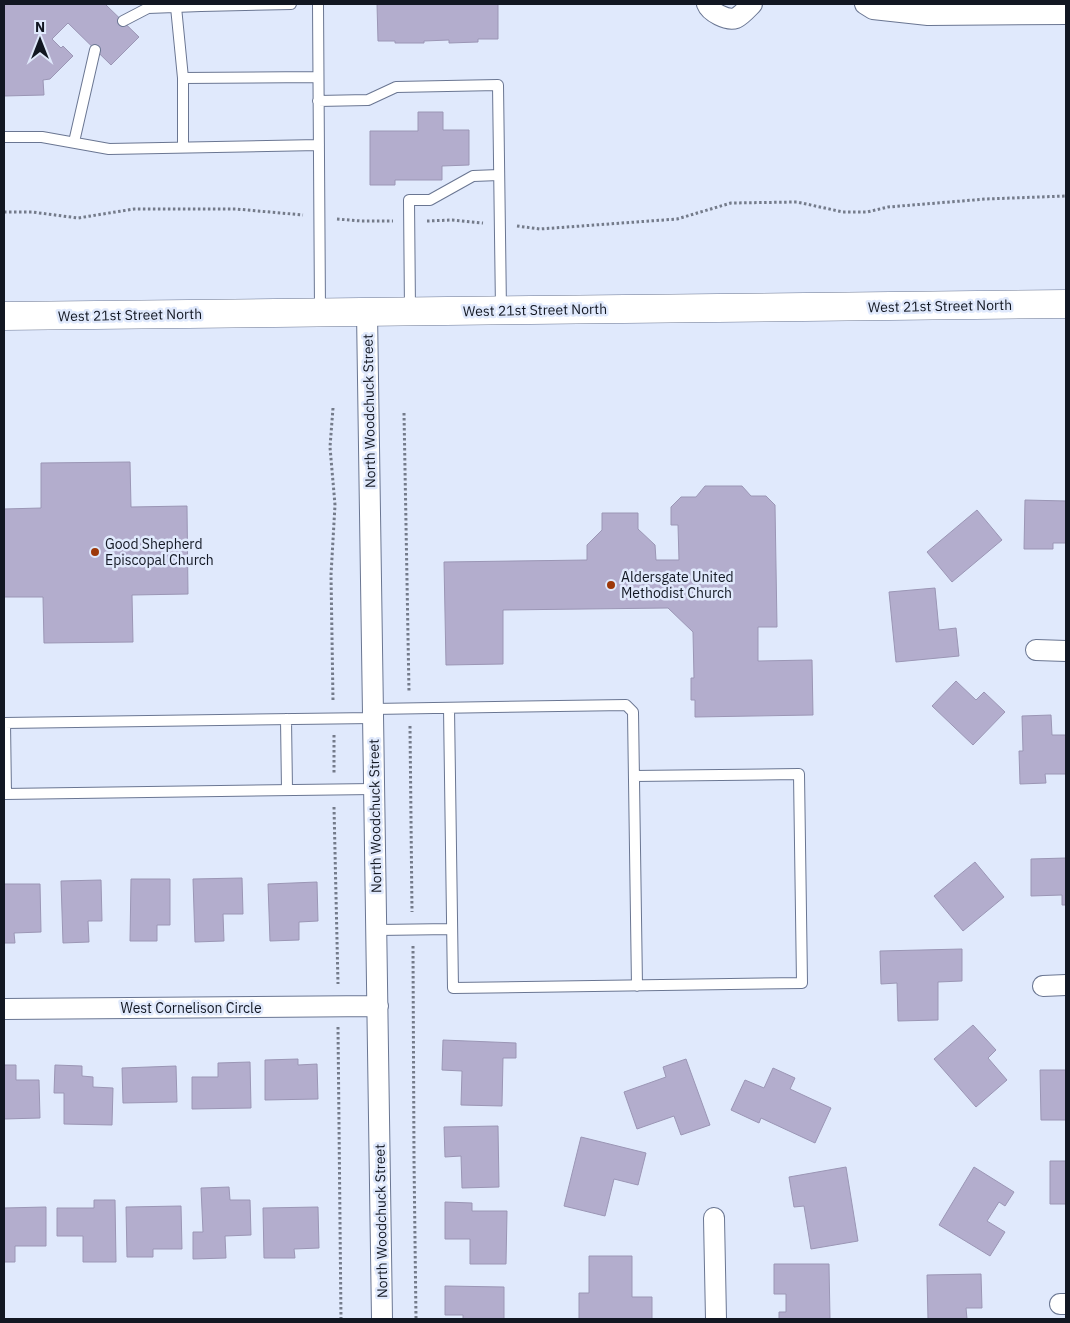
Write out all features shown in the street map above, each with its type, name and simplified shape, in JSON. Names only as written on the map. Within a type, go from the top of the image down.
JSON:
[{"type":"main road","name":"West 21st Street North","points":[[4,316],[1066,304]]},
{"type":"street","points":[[707,4],[708,8],[718,15],[729,19],[737,18],[752,4]]},
{"type":"street","points":[[865,4],[873,9],[928,15],[1066,14]]},
{"type":"street","name":"North Woodchuck Street","points":[[368,312],[382,1319]]},
{"type":"street","points":[[1036,650],[1066,651]]},
{"type":"street","points":[[1043,986],[1066,985]]},
{"type":"street","name":"West Cornelison Circle","points":[[4,1008],[378,1006]]},
{"type":"street","points":[[714,1218],[716,1319]]},
{"type":"lane","points":[[123,21],[148,8],[201,5],[291,4]]},
{"type":"lane","points":[[318,4],[320,312]]},
{"type":"lane","points":[[176,7],[183,78],[183,148]]},
{"type":"lane","points":[[74,142],[95,50]]},
{"type":"lane","points":[[183,78],[318,77]]},
{"type":"lane","points":[[318,101],[368,100],[396,87],[498,85],[501,311]]},
{"type":"lane","points":[[4,137],[42,137],[109,149],[318,145]]},
{"type":"lane","points":[[410,312],[409,200],[430,200],[473,176],[499,175]]},
{"type":"lane","points":[[374,789],[5,794],[5,723],[333,719],[410,709],[626,705],[633,712],[637,986]]},
{"type":"lane","points":[[449,708],[453,988],[802,983],[799,774],[634,776]]},
{"type":"lane","points":[[286,720],[288,790]]},
{"type":"lane","points":[[377,930],[452,929]]},
{"type":"path","points":[[4,212],[32,212],[78,218],[134,209],[236,209],[361,221],[452,220],[540,229],[677,219],[731,203],[797,202],[843,212],[867,212],[898,206],[986,199],[1066,196]]},
{"type":"path","points":[[333,408],[330,447],[335,505],[331,575],[341,1319]]},
{"type":"path","points":[[404,413],[410,709],[416,1319]]},
{"type":"building","points":[[4,4],[105,4],[139,37],[111,65],[68,23],[52,39],[73,56],[50,79],[43,80],[44,95],[4,96]]},
{"type":"building","points":[[377,4],[498,4],[498,39],[478,39],[478,42],[449,43],[449,40],[424,41],[424,43],[378,41]]},
{"type":"building","points":[[418,112],[443,112],[443,130],[469,130],[469,165],[442,166],[442,180],[395,180],[395,185],[370,185],[370,131],[418,131]]},
{"type":"building","name":"Good Shepherd Episcopal Church","points":[[130,462],[131,507],[187,506],[188,594],[132,595],[133,642],[44,643],[43,597],[4,597],[4,509],[41,508],[41,463]]},
{"type":"building","name":"Aldersgate United Methodist Church","points":[[705,486],[742,486],[751,496],[766,496],[775,505],[777,627],[758,627],[758,661],[812,660],[813,715],[695,717],[695,700],[691,700],[691,678],[694,678],[693,632],[668,608],[503,610],[503,664],[446,665],[444,562],[587,560],[587,545],[602,530],[602,513],[638,513],[638,529],[655,545],[656,560],[679,560],[678,525],[671,525],[671,507],[681,497],[696,497]]},
{"type":"building","points":[[1025,500],[1066,501],[1066,543],[1053,543],[1053,549],[1024,549]]},
{"type":"building","points":[[977,510],[1002,540],[952,582],[927,552]]},
{"type":"building","points":[[935,588],[939,630],[956,628],[959,656],[896,662],[889,592]]},
{"type":"building","points":[[956,681],[976,700],[984,692],[1005,712],[973,745],[932,706]]},
{"type":"building","points":[[1051,715],[1052,735],[1066,735],[1066,774],[1045,774],[1046,783],[1020,784],[1019,751],[1023,751],[1022,716]]},
{"type":"building","points":[[1066,858],[1066,905],[1062,905],[1062,895],[1031,896],[1031,859]]},
{"type":"building","points":[[975,862],[1004,897],[963,931],[934,896]]},
{"type":"building","points":[[242,878],[243,914],[223,914],[224,941],[195,942],[193,879]]},
{"type":"building","points":[[131,879],[170,879],[170,925],[157,925],[157,941],[130,941]]},
{"type":"building","points":[[101,880],[102,921],[88,921],[89,942],[63,943],[61,881]]},
{"type":"building","points":[[317,882],[318,921],[299,922],[299,940],[270,941],[268,884]]},
{"type":"building","points":[[4,884],[40,884],[41,932],[14,933],[15,943],[4,943]]},
{"type":"building","points":[[962,949],[962,981],[938,982],[938,1020],[898,1021],[897,983],[881,984],[880,951]]},
{"type":"building","points":[[973,1025],[996,1050],[988,1058],[1007,1080],[976,1107],[934,1059]]},
{"type":"building","points":[[443,1040],[516,1043],[516,1058],[503,1058],[502,1106],[461,1105],[462,1071],[442,1070]]},
{"type":"building","points":[[298,1059],[298,1065],[317,1064],[318,1099],[265,1100],[265,1060]]},
{"type":"building","points":[[686,1059],[710,1125],[681,1135],[674,1116],[637,1129],[624,1092],[666,1077],[663,1067]]},
{"type":"building","points":[[250,1062],[251,1108],[192,1109],[192,1077],[218,1077],[218,1063]]},
{"type":"building","points":[[4,1065],[16,1065],[16,1080],[39,1080],[40,1118],[4,1119]]},
{"type":"building","points":[[55,1065],[82,1066],[82,1076],[93,1077],[93,1087],[113,1088],[112,1125],[64,1124],[64,1093],[54,1093]]},
{"type":"building","points":[[176,1066],[177,1102],[123,1103],[122,1068]]},
{"type":"building","points":[[773,1068],[795,1078],[790,1089],[831,1108],[815,1143],[761,1118],[759,1123],[731,1110],[745,1080],[764,1088]]},
{"type":"building","points":[[1040,1070],[1066,1070],[1066,1120],[1041,1120]]},
{"type":"building","points":[[498,1126],[499,1187],[462,1188],[461,1156],[445,1157],[444,1127]]},
{"type":"building","points":[[581,1137],[646,1153],[638,1185],[614,1179],[605,1216],[564,1206]]},
{"type":"building","points":[[1050,1161],[1066,1161],[1066,1204],[1050,1204]]},
{"type":"building","points":[[846,1167],[858,1241],[811,1249],[804,1206],[794,1207],[789,1177]]},
{"type":"building","points":[[974,1167],[1014,1192],[1005,1206],[999,1202],[987,1221],[1005,1232],[990,1256],[939,1225]]},
{"type":"building","points":[[229,1187],[230,1200],[250,1200],[251,1235],[225,1236],[226,1258],[193,1259],[193,1232],[203,1232],[201,1188]]},
{"type":"building","points":[[94,1200],[115,1200],[116,1262],[83,1262],[83,1236],[57,1236],[57,1208],[94,1208]]},
{"type":"building","points":[[445,1202],[472,1203],[472,1211],[507,1211],[506,1264],[470,1264],[470,1239],[445,1239]]},
{"type":"building","points":[[181,1206],[182,1249],[153,1249],[153,1257],[127,1257],[126,1207]]},
{"type":"building","points":[[46,1207],[46,1246],[15,1246],[15,1262],[4,1262],[4,1208]]},
{"type":"building","points":[[318,1207],[319,1248],[294,1249],[295,1258],[264,1258],[263,1208]]},
{"type":"building","points":[[589,1256],[632,1256],[632,1297],[652,1297],[652,1319],[579,1319],[579,1293],[589,1293]]},
{"type":"building","points":[[774,1264],[829,1264],[830,1319],[779,1319],[779,1312],[786,1312],[786,1294],[774,1294]]},
{"type":"building","points":[[981,1274],[982,1308],[966,1308],[967,1319],[928,1319],[927,1275]]},
{"type":"building","points":[[445,1286],[504,1287],[504,1319],[463,1319],[463,1315],[445,1315]]},
{"type":"place","name":"Good Shepherd Episcopal Church","points":[[95,552]]},
{"type":"place","name":"Aldersgate United Methodist Church","points":[[611,585]]}]
